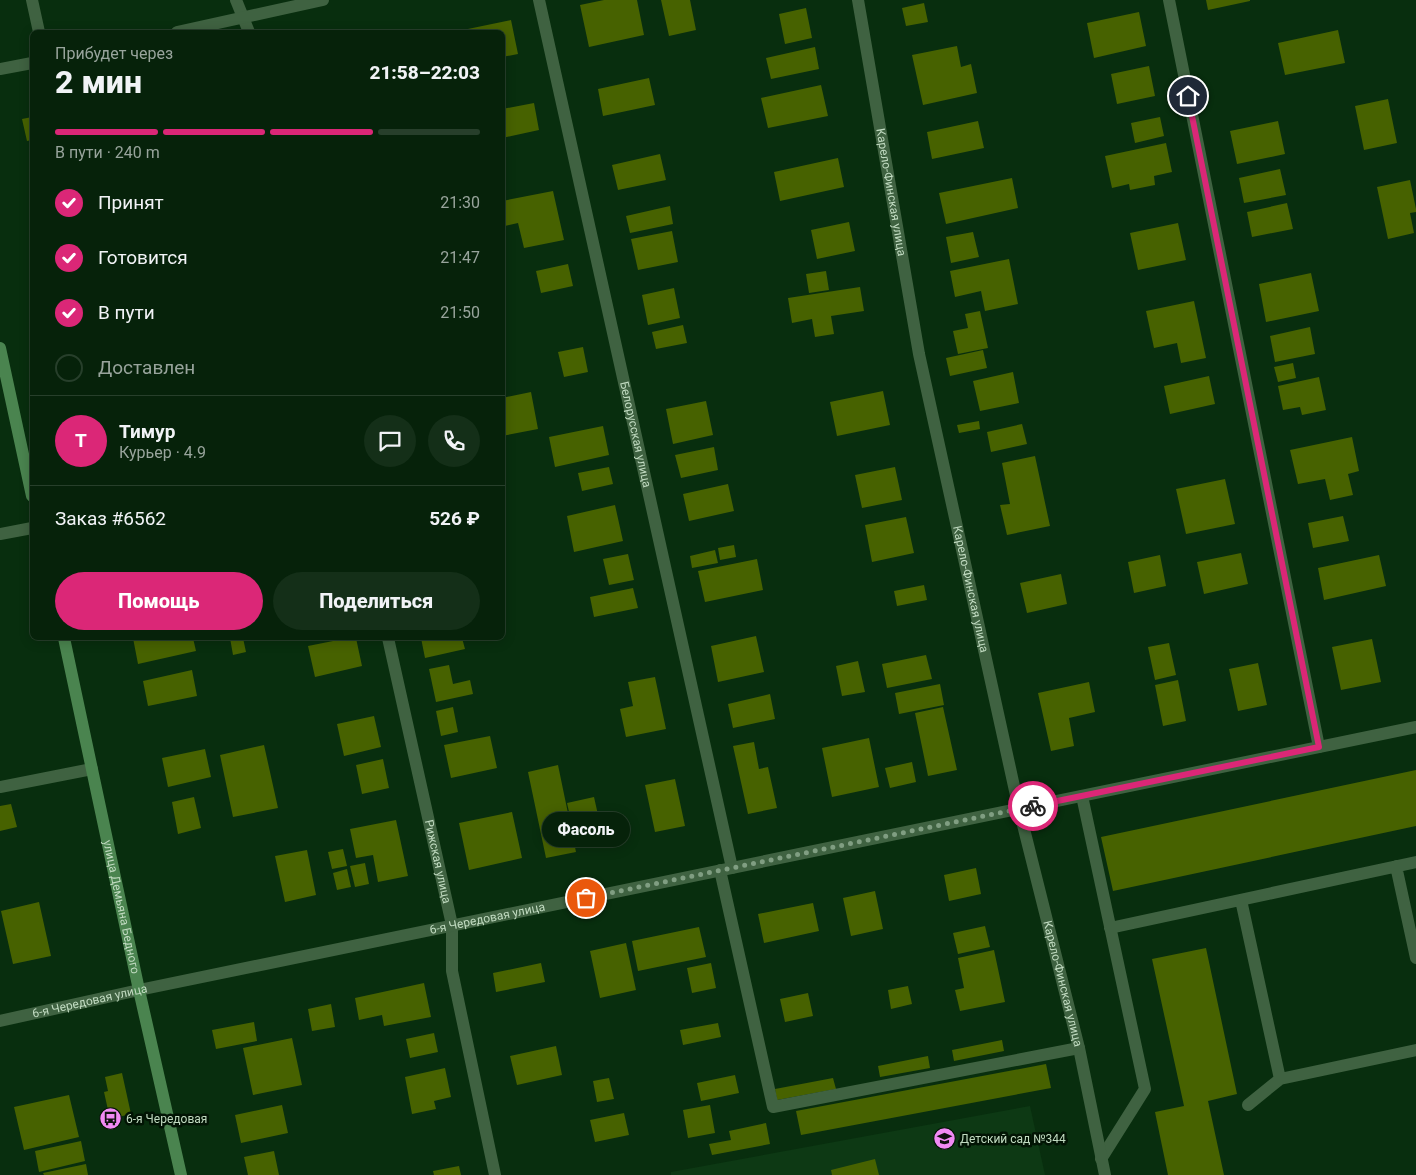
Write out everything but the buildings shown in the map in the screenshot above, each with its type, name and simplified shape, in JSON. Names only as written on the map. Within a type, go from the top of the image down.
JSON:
[{"type":"main road","points":[[0,353],[30,487]]},
{"type":"main road","name":"улица Демьяна Бедного","points":[[64,640],[139,990],[181,1175]]},
{"type":"street","points":[[32,0],[39,30]]},
{"type":"street","points":[[236,0],[248,30]]},
{"type":"street","points":[[187,30],[323,0]]},
{"type":"street","name":"Белорусская улица","points":[[539,0],[726,869],[773,1107],[1079,1048]]},
{"type":"street","name":"Карело-Финская улица","points":[[858,0],[919,354],[1019,809],[1079,1048],[1105,1175]]},
{"type":"street","points":[[1169,0],[1319,747]]},
{"type":"street","points":[[0,69],[30,62]]},
{"type":"street","points":[[0,534],[30,528]]},
{"type":"street","name":"Рижская улица","points":[[388,640],[452,925],[452,971],[496,1175]]},
{"type":"street","name":"6-я Чередовая улица","points":[[0,1021],[452,925],[1416,727]]},
{"type":"street","points":[[0,787],[92,769]]},
{"type":"street","points":[[1082,796],[1145,1089],[1101,1159]]},
{"type":"street","points":[[1110,928],[1416,862]]},
{"type":"street","points":[[1396,866],[1416,958]]},
{"type":"street","points":[[1241,900],[1280,1079]]},
{"type":"street","points":[[1248,1105],[1280,1079],[1416,1050]]},
{"type":"shaded area","name":"Детский сад №344","points":[[1030,1106],[1045,1175],[671,1175],[671,1172]]},
{"type":"way so far","points":[[586,898],[1033,806]]},
{"type":"place","name":"Фасоль","points":[[586,898]]},
{"type":"place","name":"6-я Чередовая","points":[[110,1119]]},
{"type":"place","name":"Детский сад №344","points":[[944,1139]]},
{"type":"route","points":[[1033,806],[1319,747],[1188,96]]}]
